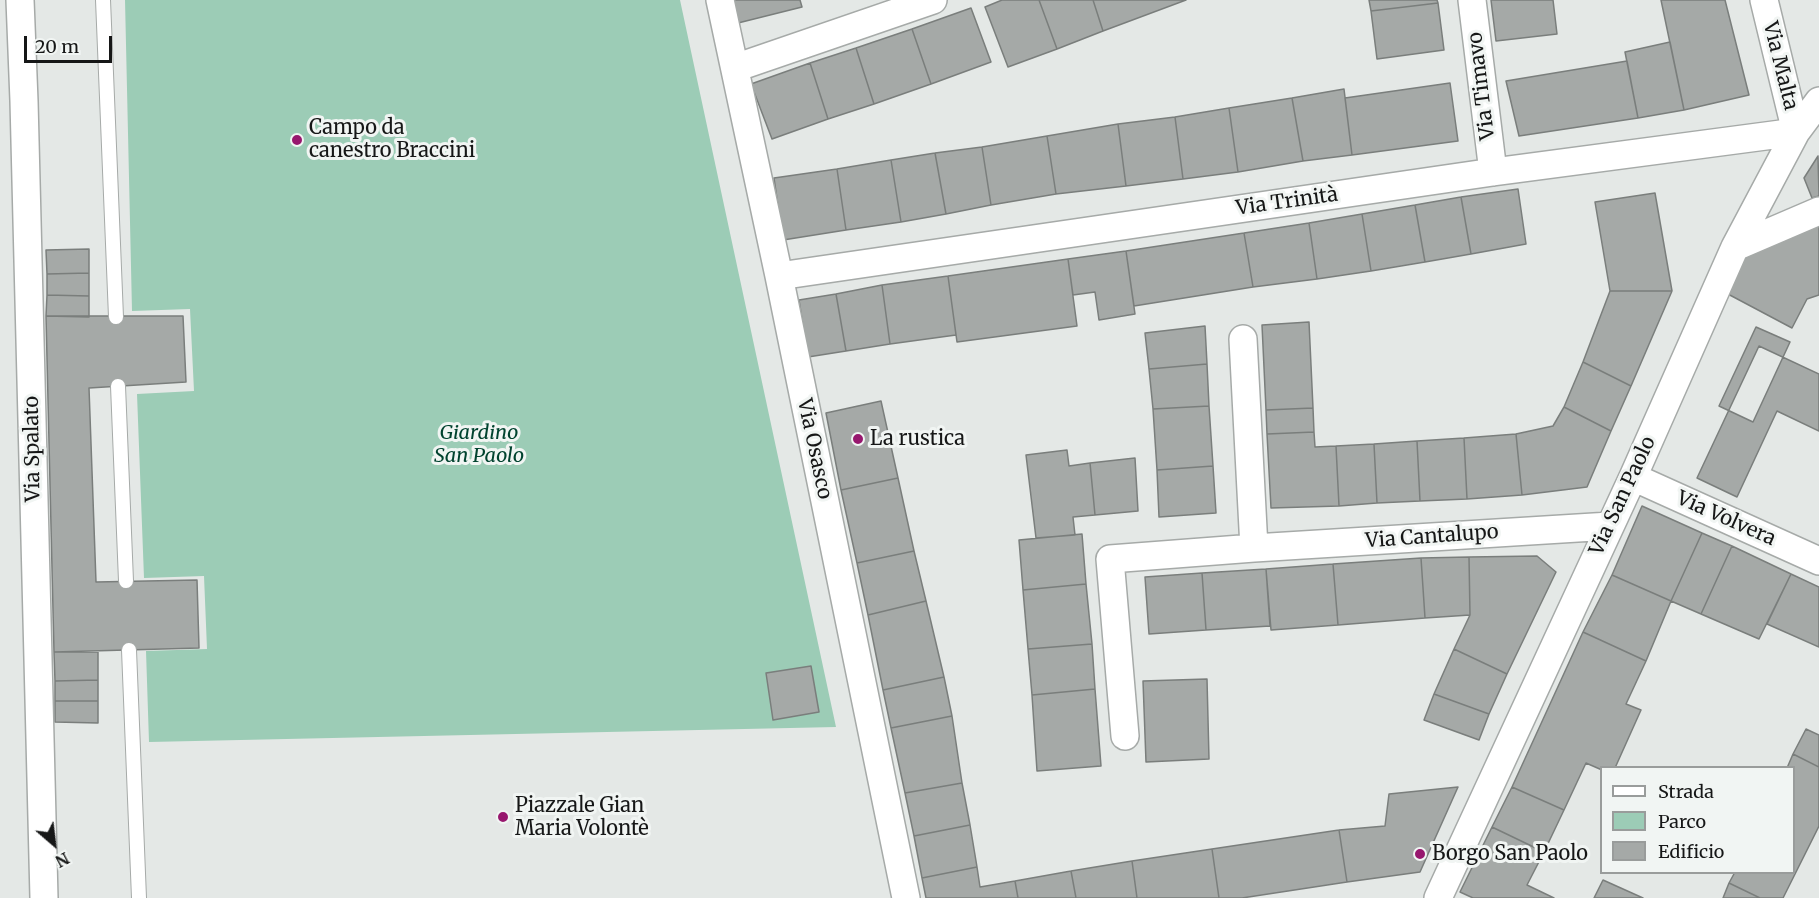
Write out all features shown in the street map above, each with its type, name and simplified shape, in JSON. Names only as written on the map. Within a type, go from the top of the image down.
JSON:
[{"type":"street","name":"Via Spalato","points":[[20,0],[44,898]]},
{"type":"street","name":"Via Osasco","points":[[720,0],[906,898]]},
{"type":"street","points":[[735,68],[933,0]]},
{"type":"street","name":"Via Timavo","points":[[1472,0],[1492,172]]},
{"type":"street","name":"Via Malta","points":[[1764,0],[1796,132]]},
{"type":"street","name":"Via San Paolo","points":[[1437,898],[1633,477],[1735,247],[1796,132],[1819,102]]},
{"type":"street","name":"Via Trinità","points":[[779,276],[1492,172],[1796,132]]},
{"type":"street","points":[[1735,247],[1819,211]]},
{"type":"street","points":[[1242,339],[1254,548]]},
{"type":"street","name":"Via Volvera","points":[[1633,477],[1819,561]]},
{"type":"street","name":"Via Cantalupo","points":[[1125,736],[1110,559],[1610,526]]},
{"type":"lane","points":[[103,0],[116,317]]},
{"type":"lane","points":[[118,386],[126,581]]},
{"type":"lane","points":[[129,650],[139,898]]},
{"type":"green space","name":"Giardino San Paolo","points":[[125,0],[680,0],[836,727],[149,742],[146,651],[207,649],[204,576],[144,578],[137,394],[194,391],[190,309],[132,311]]},
{"type":"building","points":[[733,0],[800,0],[802,7],[738,23]]},
{"type":"building","points":[[1002,0],[1039,0],[1057,49],[1008,67],[985,7]]},
{"type":"building","points":[[1039,0],[1093,0],[1103,31],[1057,49]]},
{"type":"building","points":[[1093,0],[1186,0],[1103,31]]},
{"type":"building","points":[[1369,0],[1437,0],[1438,3],[1371,11]]},
{"type":"building","points":[[1491,0],[1553,0],[1557,34],[1496,41]]},
{"type":"building","points":[[1661,0],[1725,0],[1749,95],[1684,110]]},
{"type":"building","points":[[1438,3],[1444,50],[1377,59],[1371,11]]},
{"type":"building","points":[[971,8],[991,62],[931,84],[912,29]]},
{"type":"building","points":[[912,29],[931,84],[874,104],[856,48]]},
{"type":"building","points":[[1670,42],[1684,110],[1638,118],[1625,52]]},
{"type":"building","points":[[856,48],[874,104],[828,119],[810,63]]},
{"type":"building","points":[[1627,61],[1638,118],[1519,136],[1506,81]]},
{"type":"building","points":[[810,63],[828,119],[772,139],[751,84]]},
{"type":"building","points":[[1450,83],[1458,141],[1352,155],[1345,98]]},
{"type":"building","points":[[1344,89],[1352,155],[1303,161],[1292,98]]},
{"type":"building","points":[[1292,98],[1303,161],[1238,172],[1229,108]]},
{"type":"building","points":[[1229,108],[1238,172],[1183,179],[1175,117]]},
{"type":"building","points":[[1175,117],[1183,179],[1126,186],[1118,124]]},
{"type":"building","points":[[1118,124],[1126,186],[1056,194],[1047,136]]},
{"type":"building","points":[[1047,136],[1056,194],[991,205],[982,147]]},
{"type":"building","points":[[982,147],[991,205],[946,214],[935,153]]},
{"type":"building","points":[[935,153],[946,214],[901,222],[891,160]]},
{"type":"building","points":[[1818,156],[1819,196],[1812,198],[1804,178]]},
{"type":"building","points":[[891,160],[901,222],[846,230],[837,169]]},
{"type":"building","points":[[837,169],[846,230],[783,240],[774,178]]},
{"type":"building","points":[[1518,189],[1526,244],[1471,254],[1461,197]]},
{"type":"building","points":[[1655,193],[1672,291],[1610,291],[1595,202]]},
{"type":"building","points":[[1461,197],[1471,254],[1425,262],[1415,205]]},
{"type":"building","points":[[1415,205],[1425,262],[1371,271],[1362,214]]},
{"type":"building","points":[[1362,214],[1371,271],[1317,279],[1309,223]]},
{"type":"building","points":[[1309,223],[1317,279],[1253,287],[1244,233]]},
{"type":"building","points":[[1819,224],[1819,295],[1807,299],[1792,328],[1726,293],[1747,253]]},
{"type":"building","points":[[1244,233],[1253,287],[1134,306],[1126,251]]},
{"type":"building","points":[[89,249],[89,273],[47,274],[46,250]]},
{"type":"building","points":[[1126,251],[1135,314],[1099,320],[1095,292],[1073,295],[1068,259]]},
{"type":"building","points":[[1068,259],[1077,326],[957,342],[948,276]]},
{"type":"building","points":[[89,273],[89,296],[47,295],[47,274]]},
{"type":"building","points":[[948,276],[956,335],[890,344],[882,285]]},
{"type":"building","points":[[882,285],[890,344],[846,351],[836,294]]},
{"type":"building","points":[[1610,291],[1672,291],[1631,386],[1583,362]]},
{"type":"building","points":[[836,294],[846,351],[808,357],[799,300]]},
{"type":"building","points":[[47,295],[89,296],[89,317],[46,316]]},
{"type":"building","points":[[46,316],[183,316],[186,382],[89,388],[96,582],[197,580],[199,648],[54,652]]},
{"type":"building","points":[[1309,322],[1313,408],[1266,410],[1262,325]]},
{"type":"building","points":[[1205,326],[1207,364],[1149,369],[1145,333]]},
{"type":"building","points":[[1756,327],[1790,342],[1753,422],[1719,406]]},
{"type":"building","points":[[1759,346],[1819,374],[1819,431],[1777,411],[1737,497],[1697,478]]},
{"type":"building","points":[[1583,362],[1631,386],[1611,431],[1564,407]]},
{"type":"building","points":[[1207,364],[1209,406],[1153,409],[1149,369]]},
{"type":"building","points":[[881,401],[898,478],[841,490],[826,413]]},
{"type":"building","points":[[1209,406],[1213,466],[1157,470],[1153,409]]},
{"type":"building","points":[[1564,407],[1611,431],[1587,487],[1522,495],[1516,434],[1553,426]]},
{"type":"building","points":[[1313,408],[1314,432],[1267,434],[1266,410]]},
{"type":"building","points":[[1314,432],[1315,447],[1336,446],[1339,506],[1271,508],[1267,434]]},
{"type":"building","points":[[1516,434],[1522,495],[1467,499],[1464,438]]},
{"type":"building","points":[[1464,438],[1467,499],[1420,501],[1417,441]]},
{"type":"building","points":[[1417,441],[1420,501],[1377,503],[1374,444]]},
{"type":"building","points":[[1374,444],[1377,503],[1339,506],[1336,446]]},
{"type":"building","points":[[1067,450],[1069,466],[1090,463],[1095,515],[1073,517],[1075,535],[1036,538],[1026,455]]},
{"type":"building","points":[[1135,458],[1138,511],[1095,515],[1090,463]]},
{"type":"building","points":[[1213,466],[1216,513],[1159,517],[1157,470]]},
{"type":"building","points":[[898,478],[914,551],[857,563],[841,490]]},
{"type":"building","points":[[1642,506],[1702,533],[1671,601],[1612,575]]},
{"type":"building","points":[[1702,533],[1732,546],[1701,614],[1671,601]]},
{"type":"building","points":[[1082,534],[1086,584],[1023,590],[1019,540]]},
{"type":"building","points":[[1732,546],[1791,574],[1759,639],[1701,614]]},
{"type":"building","points":[[914,551],[926,601],[868,615],[857,563]]},
{"type":"building","points":[[1537,556],[1556,572],[1507,674],[1454,649],[1470,615],[1469,557]]},
{"type":"building","points":[[1469,557],[1470,615],[1425,618],[1421,558]]},
{"type":"building","points":[[1421,558],[1425,618],[1338,625],[1333,564]]},
{"type":"building","points":[[1333,564],[1338,625],[1271,630],[1266,569]]},
{"type":"building","points":[[1266,569],[1270,626],[1206,630],[1202,573]]},
{"type":"building","points":[[1202,573],[1206,630],[1149,634],[1145,577]]},
{"type":"building","points":[[1791,574],[1819,587],[1819,647],[1767,624]]},
{"type":"building","points":[[1612,575],[1671,601],[1646,661],[1583,632]]},
{"type":"building","points":[[1086,584],[1092,644],[1028,649],[1023,590]]},
{"type":"building","points":[[926,601],[944,677],[883,690],[868,615]]},
{"type":"building","points":[[1583,632],[1646,661],[1626,704],[1641,710],[1616,766],[1600,766],[1600,769],[1586,763],[1564,810],[1512,787]]},
{"type":"building","points":[[1092,644],[1095,689],[1032,695],[1028,649]]},
{"type":"building","points":[[1454,649],[1507,674],[1489,714],[1434,694]]},
{"type":"building","points":[[54,652],[98,652],[98,680],[55,681]]},
{"type":"building","points":[[811,666],[819,712],[773,720],[766,673]]},
{"type":"building","points":[[944,677],[952,716],[891,728],[883,690]]},
{"type":"building","points":[[1207,679],[1209,759],[1146,762],[1143,681]]},
{"type":"building","points":[[98,680],[98,701],[55,701],[55,681]]},
{"type":"building","points":[[1095,689],[1101,766],[1037,771],[1032,695]]},
{"type":"building","points":[[1434,694],[1489,714],[1479,740],[1424,720]]},
{"type":"building","points":[[55,701],[98,701],[98,723],[55,722]]},
{"type":"building","points":[[952,716],[962,783],[905,793],[891,728]]},
{"type":"building","points":[[1806,729],[1819,735],[1819,767],[1793,754]]},
{"type":"building","points":[[1793,754],[1819,767],[1819,826],[1795,874],[1795,766],[1788,766]]},
{"type":"building","points":[[962,783],[970,825],[914,836],[905,793]]},
{"type":"building","points":[[1458,787],[1420,872],[1347,882],[1339,830],[1385,826],[1389,794]]},
{"type":"building","points":[[1512,787],[1564,810],[1544,852],[1492,827]]},
{"type":"building","points":[[970,825],[977,867],[922,878],[914,836]]},
{"type":"building","points":[[1492,827],[1544,852],[1527,885],[1554,898],[1473,898],[1460,892]]},
{"type":"building","points":[[1339,830],[1347,882],[1242,898],[1219,898],[1212,849]]},
{"type":"building","points":[[1212,849],[1219,898],[1137,898],[1132,861]]},
{"type":"building","points":[[1132,861],[1137,898],[1076,898],[1071,871]]},
{"type":"building","points":[[977,867],[980,887],[1015,881],[1018,898],[926,898],[922,878]]},
{"type":"building","points":[[1071,871],[1076,898],[1018,898],[1015,881]]},
{"type":"building","points":[[1734,874],[1795,874],[1783,898],[1760,898],[1729,883]]},
{"type":"building","points":[[1603,880],[1643,898],[1594,898]]},
{"type":"building","points":[[1729,883],[1760,898],[1723,898]]},
{"type":"place","name":"Campo da canestro Braccini","points":[[297,140]]},
{"type":"place","name":"La rustica","points":[[858,439]]},
{"type":"place","name":"Piazzale Gian Maria Volontè","points":[[503,817]]},
{"type":"place","name":"Borgo San Paolo","points":[[1420,854]]}]
